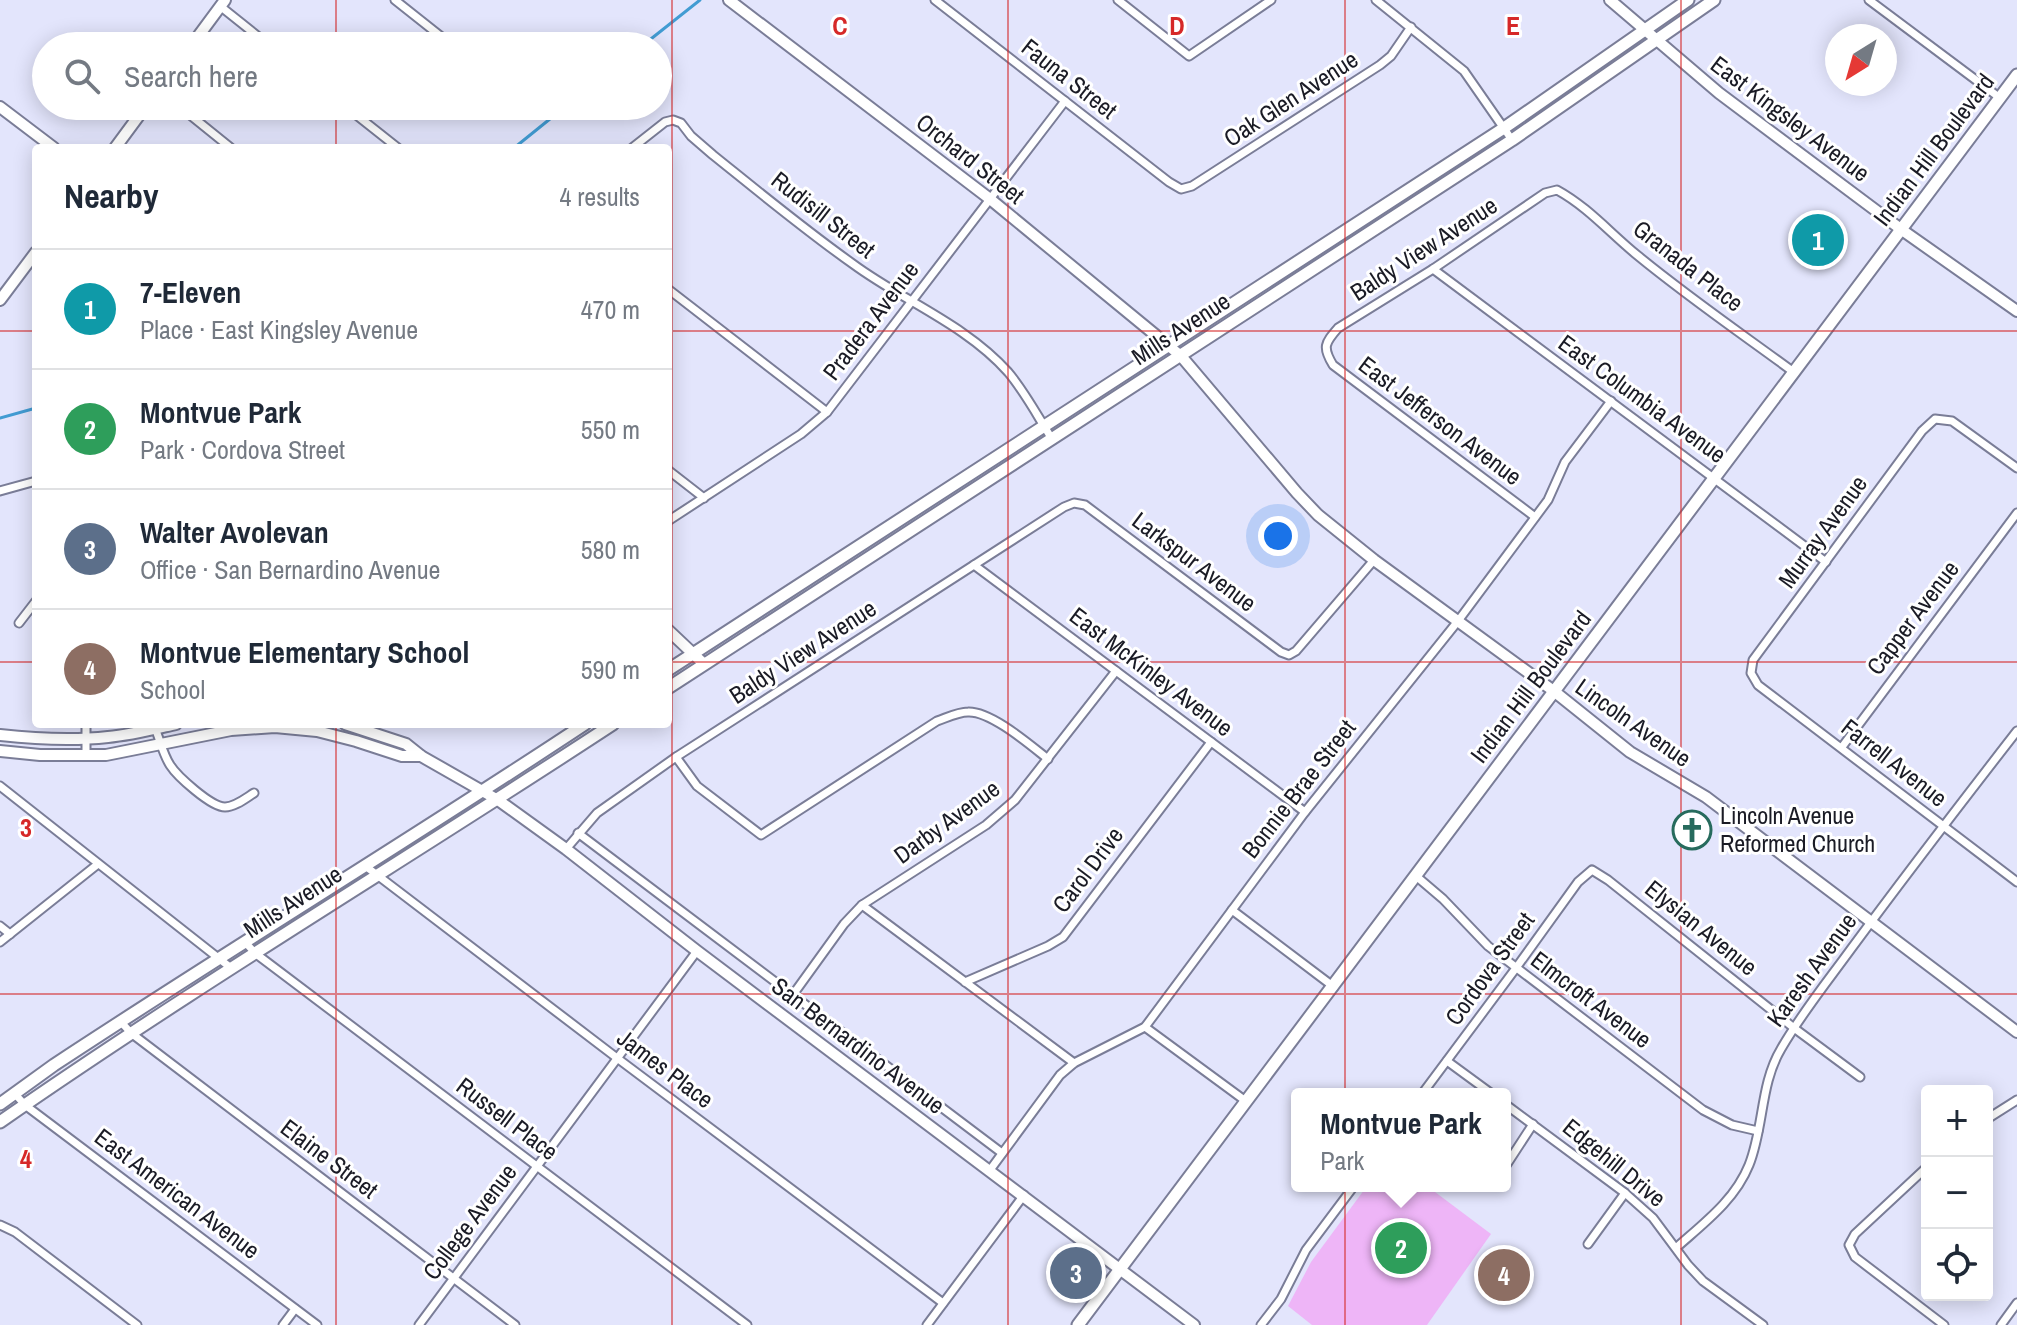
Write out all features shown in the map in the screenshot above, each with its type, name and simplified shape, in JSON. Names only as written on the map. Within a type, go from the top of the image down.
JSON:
[{"type":"main road","name":"Mills Avenue","points":[[672,667],[1504,128],[1688,0]]},
{"type":"main road","name":"Mills Avenue","points":[[672,685],[1512,140],[1714,0]]},
{"type":"main road","name":"Indian Hill Boulevard","points":[[1078,1325],[2017,75]]},
{"type":"main road","name":"Mills Avenue","points":[[0,1104],[219,958],[579,728]]},
{"type":"main road","name":"Mills Avenue","points":[[0,1122],[231,968],[607,728]]},
{"type":"street","points":[[395,0],[435,32]]},
{"type":"street","name":"Orchard Street","points":[[729,0],[990,199],[1181,356]]},
{"type":"street","name":"Fauna Street","points":[[935,0],[1181,189]]},
{"type":"street","points":[[1118,0],[1189,56],[1271,0]]},
{"type":"street","points":[[1376,0],[1464,71],[1512,140]]},
{"type":"street","name":"East Kingsley Avenue","points":[[1610,0],[1719,93],[1902,230],[2017,311]]},
{"type":"street","points":[[1869,0],[2000,98]]},
{"type":"street","points":[[201,32],[223,3],[255,32]]},
{"type":"street","name":"Oak Glen Avenue","points":[[1181,189],[1192,186],[1380,65],[1391,56],[1411,27]]},
{"type":"street","name":"Pradera Avenue","points":[[672,518],[801,434],[827,412],[1065,101]]},
{"type":"street","points":[[0,107],[49,144]]},
{"type":"street","points":[[118,144],[136,120]]},
{"type":"street","points":[[196,120],[226,144]]},
{"type":"street","points":[[363,120],[393,144]]},
{"type":"street","name":"Rudisill Street","points":[[637,144],[665,122],[673,120],[681,123],[713,155],[852,264],[960,332],[997,361],[1016,383],[1052,439]]},
{"type":"street","name":"Baldy View Avenue","points":[[1326,353],[1327,341],[1338,328],[1433,269],[1545,193],[1557,190]]},
{"type":"street","name":"Granada Place","points":[[1557,190],[1601,222],[1636,255],[1795,373]]},
{"type":"street","points":[[0,300],[32,257]]},
{"type":"street","name":"East Columbia Avenue","points":[[1433,269],[1826,562]]},
{"type":"street","points":[[672,292],[827,412]]},
{"type":"street","name":"East Jefferson Avenue","points":[[1326,353],[1333,365],[1535,517]]},
{"type":"street","name":"Lincoln Avenue","points":[[1181,356],[1318,515],[1374,560],[1555,692],[1630,752],[1706,797],[2017,1032]]},
{"type":"street","name":"Bonnie Brae Street","points":[[990,1170],[1060,1075],[1074,1063],[1145,1027],[1305,812],[1458,621],[1548,500],[1565,462],[1611,401]]},
{"type":"street","name":"Murray Avenue","points":[[1751,673],[1753,660],[1922,431],[1935,419],[1952,421],[2017,468]]},
{"type":"street","points":[[672,473],[704,498]]},
{"type":"street","points":[[0,491],[32,482]]},
{"type":"street","name":"Baldy View Avenue","points":[[566,849],[597,813],[676,757],[1074,503]]},
{"type":"street","name":"Larkspur Avenue","points":[[1074,503],[1085,505],[1289,655],[1296,651],[1374,560]]},
{"type":"street","name":"Capper Avenue","points":[[1842,747],[2017,513]]},
{"type":"street","name":"East McKinley Avenue","points":[[974,565],[1305,812]]},
{"type":"street","points":[[19,623],[32,606]]},
{"type":"street","points":[[672,634],[704,664]]},
{"type":"street","name":"Darby Avenue","points":[[792,996],[844,924],[862,905],[986,825],[1015,800],[1116,671]]},
{"type":"street","name":"Farrell Avenue","points":[[1751,673],[1758,685],[2017,882]]},
{"type":"street","points":[[676,757],[697,786],[761,835],[937,721],[968,712],[1005,727],[1048,759]]},
{"type":"street","points":[[86,728],[86,755]]},
{"type":"street","points":[[0,735],[32,739],[85,739],[155,728],[168,763],[181,778],[214,804],[230,807],[254,793]]},
{"type":"street","points":[[0,751],[86,755],[129,751],[231,730],[260,728]]},
{"type":"street","points":[[286,728],[317,731],[402,756],[421,756]]},
{"type":"street","name":"San Bernardino Avenue","points":[[357,728],[406,744],[421,756],[498,800],[1194,1325]]},
{"type":"street","name":"Karesh Avenue","points":[[1677,1247],[1715,1214],[1735,1190],[1749,1165],[1769,1073],[1779,1050],[1872,921],[2017,731]]},
{"type":"street","name":"Carol Drive","points":[[965,982],[1063,937],[1211,742]]},
{"type":"street","points":[[0,787],[231,968]]},
{"type":"street","points":[[578,833],[1002,1153]]},
{"type":"street","points":[[0,942],[98,864]]},
{"type":"street","name":"James Place","points":[[364,865],[943,1303]]},
{"type":"street","name":"Cordova Street","points":[[1427,1088],[1578,882],[1592,870]]},
{"type":"street","name":"Elysian Avenue","points":[[1592,870],[1860,1077]]},
{"type":"street","name":"Elmcroft Avenue","points":[[1416,876],[1488,946],[1703,1110],[1732,1125],[1758,1131]]},
{"type":"street","points":[[862,905],[1074,1063]]},
{"type":"street","points":[[1232,910],[1334,987]]},
{"type":"street","points":[[0,926],[10,934]]},
{"type":"street","name":"Russell Place","points":[[245,942],[255,953],[747,1325]]},
{"type":"street","name":"College Avenue","points":[[419,1325],[697,951]]},
{"type":"street","name":"Elaine Street","points":[[121,1022],[131,1033],[515,1325]]},
{"type":"street","points":[[1145,1027],[1247,1102]]},
{"type":"street","points":[[1447,1061],[1484,1088]]},
{"type":"street","name":"East American Avenue","points":[[15,1094],[25,1105],[317,1325]]},
{"type":"street","points":[[1993,1115],[2017,1100]]},
{"type":"street","name":"Edgehill Drive","points":[[1511,1108],[1625,1193],[1653,1218],[1703,1281],[1763,1325]]},
{"type":"street","points":[[1511,1158],[1533,1124]]},
{"type":"street","points":[[1921,1173],[1855,1234],[1849,1245],[1855,1257],[1944,1325]]},
{"type":"street","points":[[1261,1325],[1281,1299],[1306,1250],[1350,1192]]},
{"type":"street","points":[[1588,1244],[1625,1193]]},
{"type":"street","points":[[927,1325],[1024,1195]]},
{"type":"street","points":[[0,1225],[15,1232],[137,1325]]},
{"type":"street","points":[[2001,1325],[2017,1303]]},
{"type":"street","points":[[283,1325],[295,1309]]},
{"type":"shaded area","points":[[1363,1192],[1435,1192],[1491,1234],[1427,1325],[1312,1325],[1288,1306],[1311,1262]]},
{"type":"waterway","points":[[660,32],[700,0]]},
{"type":"waterway","points":[[519,144],[549,120]]},
{"type":"waterway","points":[[0,418],[32,409]]},
{"type":"place","name":"7-Eleven","points":[[1818,240]]},
{"type":"place","name":"Lincoln Avenue Reformed Church","points":[[1692,830]]},
{"type":"place","name":"Montvue Park","points":[[1401,1248]]},
{"type":"place","name":"Walter Avolevan","points":[[1076,1273]]},
{"type":"place","name":"Montvue Elementary School","points":[[1504,1275]]}]
